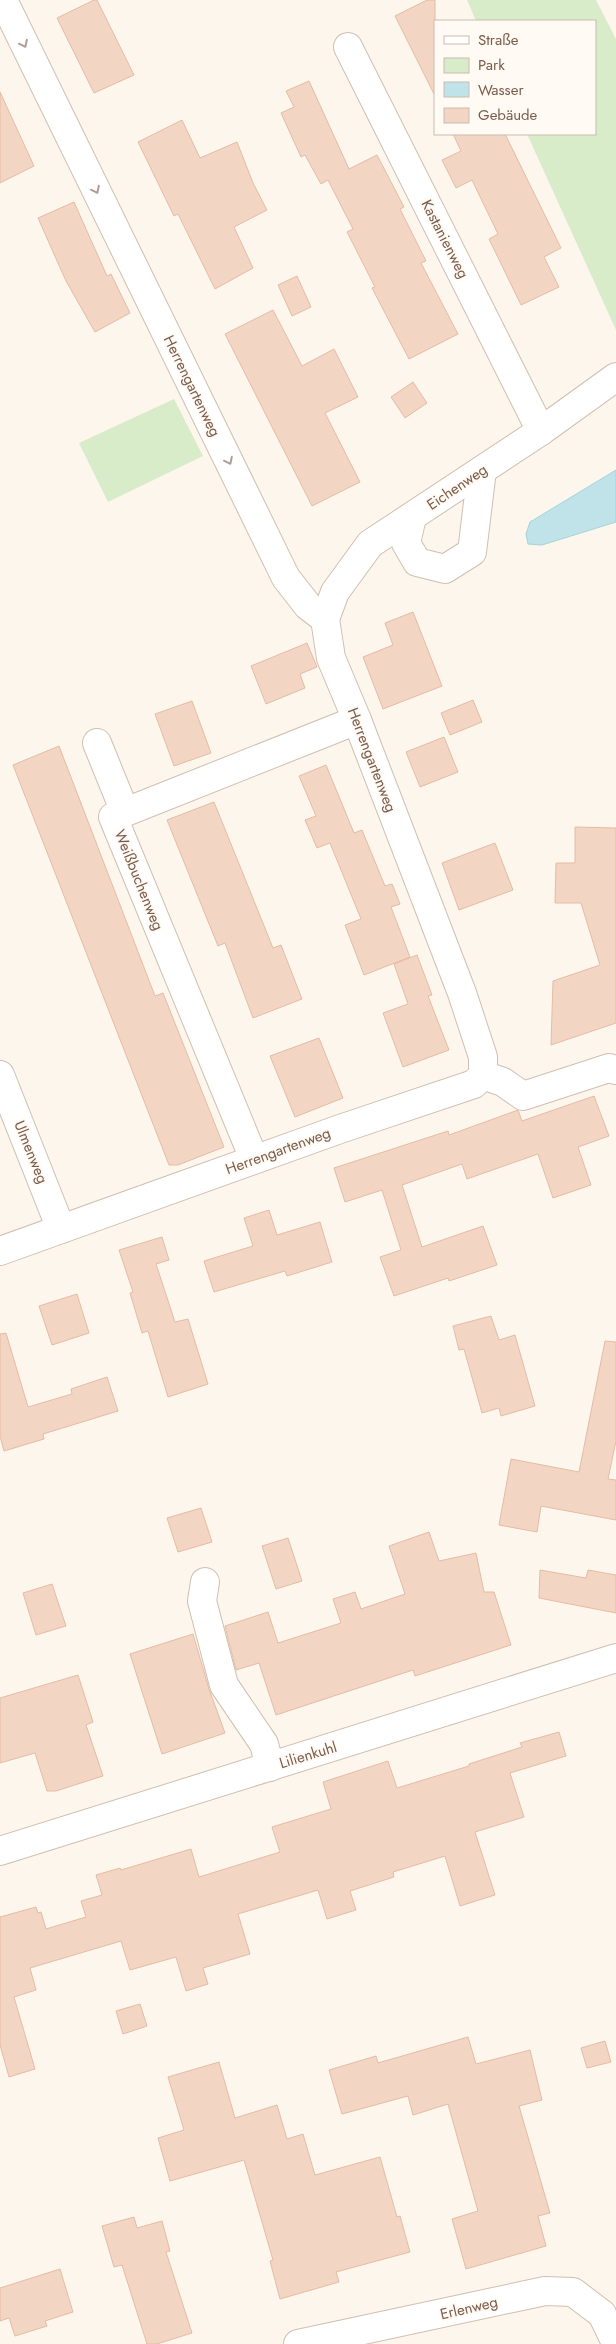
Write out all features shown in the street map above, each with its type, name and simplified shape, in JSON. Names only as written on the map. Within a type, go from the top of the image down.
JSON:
[{"type":"street","name":"Herrengartenweg","points":[[0,1251],[254,1159],[474,1084],[483,1075],[483,1057],[462,993],[357,720],[331,658],[325,619],[308,606],[286,578],[3,0]]},
{"type":"street","name":"Kastanienweg","points":[[348,47],[541,431]]},
{"type":"street","name":"Eichenweg","points":[[325,619],[335,592],[370,544],[541,431],[616,378]]},
{"type":"street","points":[[412,517],[406,543],[416,562],[445,569],[472,552],[482,470]]},
{"type":"street","name":"Weißbuchenweg","points":[[254,1159],[113,817],[357,720]]},
{"type":"street","points":[[97,743],[125,812]]},
{"type":"street","points":[[483,1075],[502,1082],[524,1096],[609,1068],[616,1070]]},
{"type":"street","name":"Ulmenweg","points":[[0,1076],[61,1229]]},
{"type":"street","points":[[205,1582],[202,1601],[224,1685],[264,1744],[270,1767]]},
{"type":"street","name":"Lilienkuhl","points":[[0,1851],[616,1658]]},
{"type":"street","name":"Erlenweg","points":[[298,2344],[545,2290],[573,2292],[602,2314],[616,2343]]},
{"type":"green space","points":[[467,0],[596,0],[616,39],[616,330],[527,135],[596,135],[596,20],[476,20]]},
{"type":"green space","points":[[174,399],[203,456],[108,502],[79,443]]},
{"type":"water","points":[[616,470],[616,522],[542,545],[528,544],[526,534],[530,522]]},
{"type":"building","points":[[97,0],[134,75],[94,93],[57,18]]},
{"type":"building","points":[[427,0],[435,0],[434,94],[395,16]]},
{"type":"building","points":[[309,81],[349,169],[377,155],[404,207],[400,209],[426,261],[421,263],[458,334],[409,359],[372,288],[375,287],[347,232],[353,229],[328,180],[321,184],[305,155],[301,157],[281,113],[294,107],[286,91]]},
{"type":"building","points":[[0,92],[34,166],[0,183]]},
{"type":"building","points":[[182,120],[200,158],[237,142],[253,183],[267,210],[234,227],[253,268],[215,289],[178,214],[174,216],[138,142]]},
{"type":"building","points":[[453,135],[505,135],[561,248],[544,257],[559,287],[521,305],[489,239],[498,234],[472,180],[456,188],[442,160],[461,151]]},
{"type":"building","points":[[74,202],[107,276],[111,274],[130,313],[95,332],[66,281],[38,218]]},
{"type":"building","points":[[297,276],[311,307],[292,316],[278,285]]},
{"type":"building","points":[[273,310],[302,366],[334,349],[358,397],[325,413],[360,482],[312,506],[225,334]]},
{"type":"building","points":[[413,382],[427,403],[405,418],[391,397]]},
{"type":"building","points":[[413,612],[442,686],[383,709],[363,657],[393,645],[385,623]]},
{"type":"building","points":[[307,643],[317,667],[300,674],[305,688],[266,704],[251,666]]},
{"type":"building","points":[[473,700],[482,722],[450,735],[441,713]]},
{"type":"building","points":[[192,701],[211,753],[174,766],[155,714]]},
{"type":"building","points":[[444,737],[458,772],[420,787],[406,752]]},
{"type":"building","points":[[59,746],[155,996],[163,993],[224,1147],[178,1165],[169,1165],[13,765]]},
{"type":"building","points":[[326,765],[354,833],[362,830],[385,886],[392,884],[400,904],[391,907],[410,957],[364,975],[345,925],[361,919],[330,843],[317,848],[305,820],[316,816],[299,776]]},
{"type":"building","points":[[214,802],[273,948],[281,945],[302,999],[253,1018],[225,943],[218,946],[167,820]]},
{"type":"building","points":[[575,827],[616,828],[616,1023],[551,1045],[553,981],[600,965],[581,903],[555,903],[556,863],[575,863]]},
{"type":"building","points":[[495,843],[513,890],[459,910],[442,863]]},
{"type":"building","points":[[417,955],[432,995],[428,996],[449,1050],[403,1067],[383,1013],[408,1004],[394,964]]},
{"type":"building","points":[[319,1038],[343,1098],[295,1117],[270,1056]]},
{"type":"building","points":[[594,1096],[609,1136],[578,1147],[591,1185],[553,1198],[538,1154],[467,1179],[462,1164],[402,1185],[422,1247],[483,1226],[497,1265],[449,1281],[448,1278],[394,1296],[380,1257],[401,1250],[382,1190],[345,1202],[334,1168],[448,1131],[449,1135],[518,1110],[522,1121]]},
{"type":"building","points":[[269,1210],[277,1235],[320,1222],[332,1262],[287,1276],[285,1271],[214,1292],[204,1261],[253,1246],[244,1218]]},
{"type":"building","points":[[162,1237],[169,1260],[156,1264],[175,1322],[188,1319],[208,1384],[168,1397],[148,1331],[142,1333],[130,1293],[133,1292],[119,1250]]},
{"type":"building","points":[[77,1294],[89,1333],[52,1345],[39,1306]]},
{"type":"building","points":[[491,1316],[499,1340],[515,1335],[535,1406],[501,1416],[499,1408],[482,1413],[464,1349],[459,1350],[453,1326]]},
{"type":"building","points":[[6,1333],[28,1407],[72,1394],[71,1389],[107,1377],[118,1411],[43,1434],[44,1439],[4,1451],[0,1436],[0,1334]]},
{"type":"building","points":[[605,1341],[616,1342],[616,1441],[608,1479],[616,1480],[616,1520],[541,1506],[537,1532],[499,1525],[511,1459],[579,1472]]},
{"type":"building","points":[[201,1508],[212,1542],[178,1552],[167,1518]]},
{"type":"building","points":[[429,1532],[439,1561],[476,1553],[484,1592],[494,1592],[511,1645],[415,1676],[413,1670],[276,1715],[259,1663],[236,1670],[225,1626],[268,1612],[278,1643],[341,1623],[333,1599],[355,1592],[361,1609],[405,1594],[389,1546]]},
{"type":"building","points":[[288,1538],[302,1581],[276,1589],[262,1546]]},
{"type":"building","points":[[540,1570],[586,1578],[588,1570],[616,1575],[616,1613],[539,1598]]},
{"type":"building","points":[[52,1584],[66,1626],[36,1635],[23,1593]]},
{"type":"building","points":[[193,1634],[209,1689],[225,1733],[162,1754],[130,1654]]},
{"type":"building","points":[[78,1675],[93,1722],[86,1725],[103,1776],[56,1791],[47,1791],[35,1753],[0,1763],[0,1698]]},
{"type":"building","points":[[559,1732],[566,1756],[510,1773],[524,1817],[475,1832],[495,1895],[460,1906],[445,1856],[393,1872],[394,1877],[350,1891],[356,1910],[327,1919],[318,1890],[238,1914],[250,1954],[203,1968],[208,1984],[186,1991],[176,1957],[130,1970],[121,1941],[30,1968],[36,1990],[14,1997],[35,2069],[9,2077],[0,2045],[0,1917],[36,1907],[38,1913],[41,1912],[46,1929],[86,1917],[81,1901],[102,1895],[96,1875],[120,1868],[121,1870],[191,1849],[199,1877],[280,1852],[272,1827],[331,1809],[323,1782],[388,1761],[397,1788],[469,1766],[469,1764],[522,1747],[520,1743]]},
{"type":"building","points":[[140,2004],[147,2026],[123,2034],[116,2011]]},
{"type":"building","points":[[468,2037],[476,2064],[530,2050],[542,2100],[519,2106],[550,2213],[538,2216],[546,2246],[466,2269],[452,2219],[478,2211],[448,2104],[413,2115],[408,2096],[342,2114],[329,2070],[376,2056],[378,2063]]},
{"type":"building","points":[[605,2041],[611,2062],[587,2068],[581,2048]]},
{"type":"building","points":[[219,2062],[235,2118],[277,2105],[287,2139],[303,2134],[315,2175],[380,2157],[397,2217],[400,2216],[410,2252],[336,2272],[339,2282],[280,2299],[270,2261],[273,2260],[244,2160],[170,2181],[158,2138],[184,2130],[168,2077]]},
{"type":"building","points":[[134,2217],[137,2228],[162,2221],[170,2251],[166,2252],[192,2333],[157,2344],[147,2344],[122,2265],[114,2267],[102,2226]]},
{"type":"building","points":[[60,2269],[73,2312],[45,2321],[47,2326],[15,2336],[9,2318],[0,2321],[0,2288]]}]
